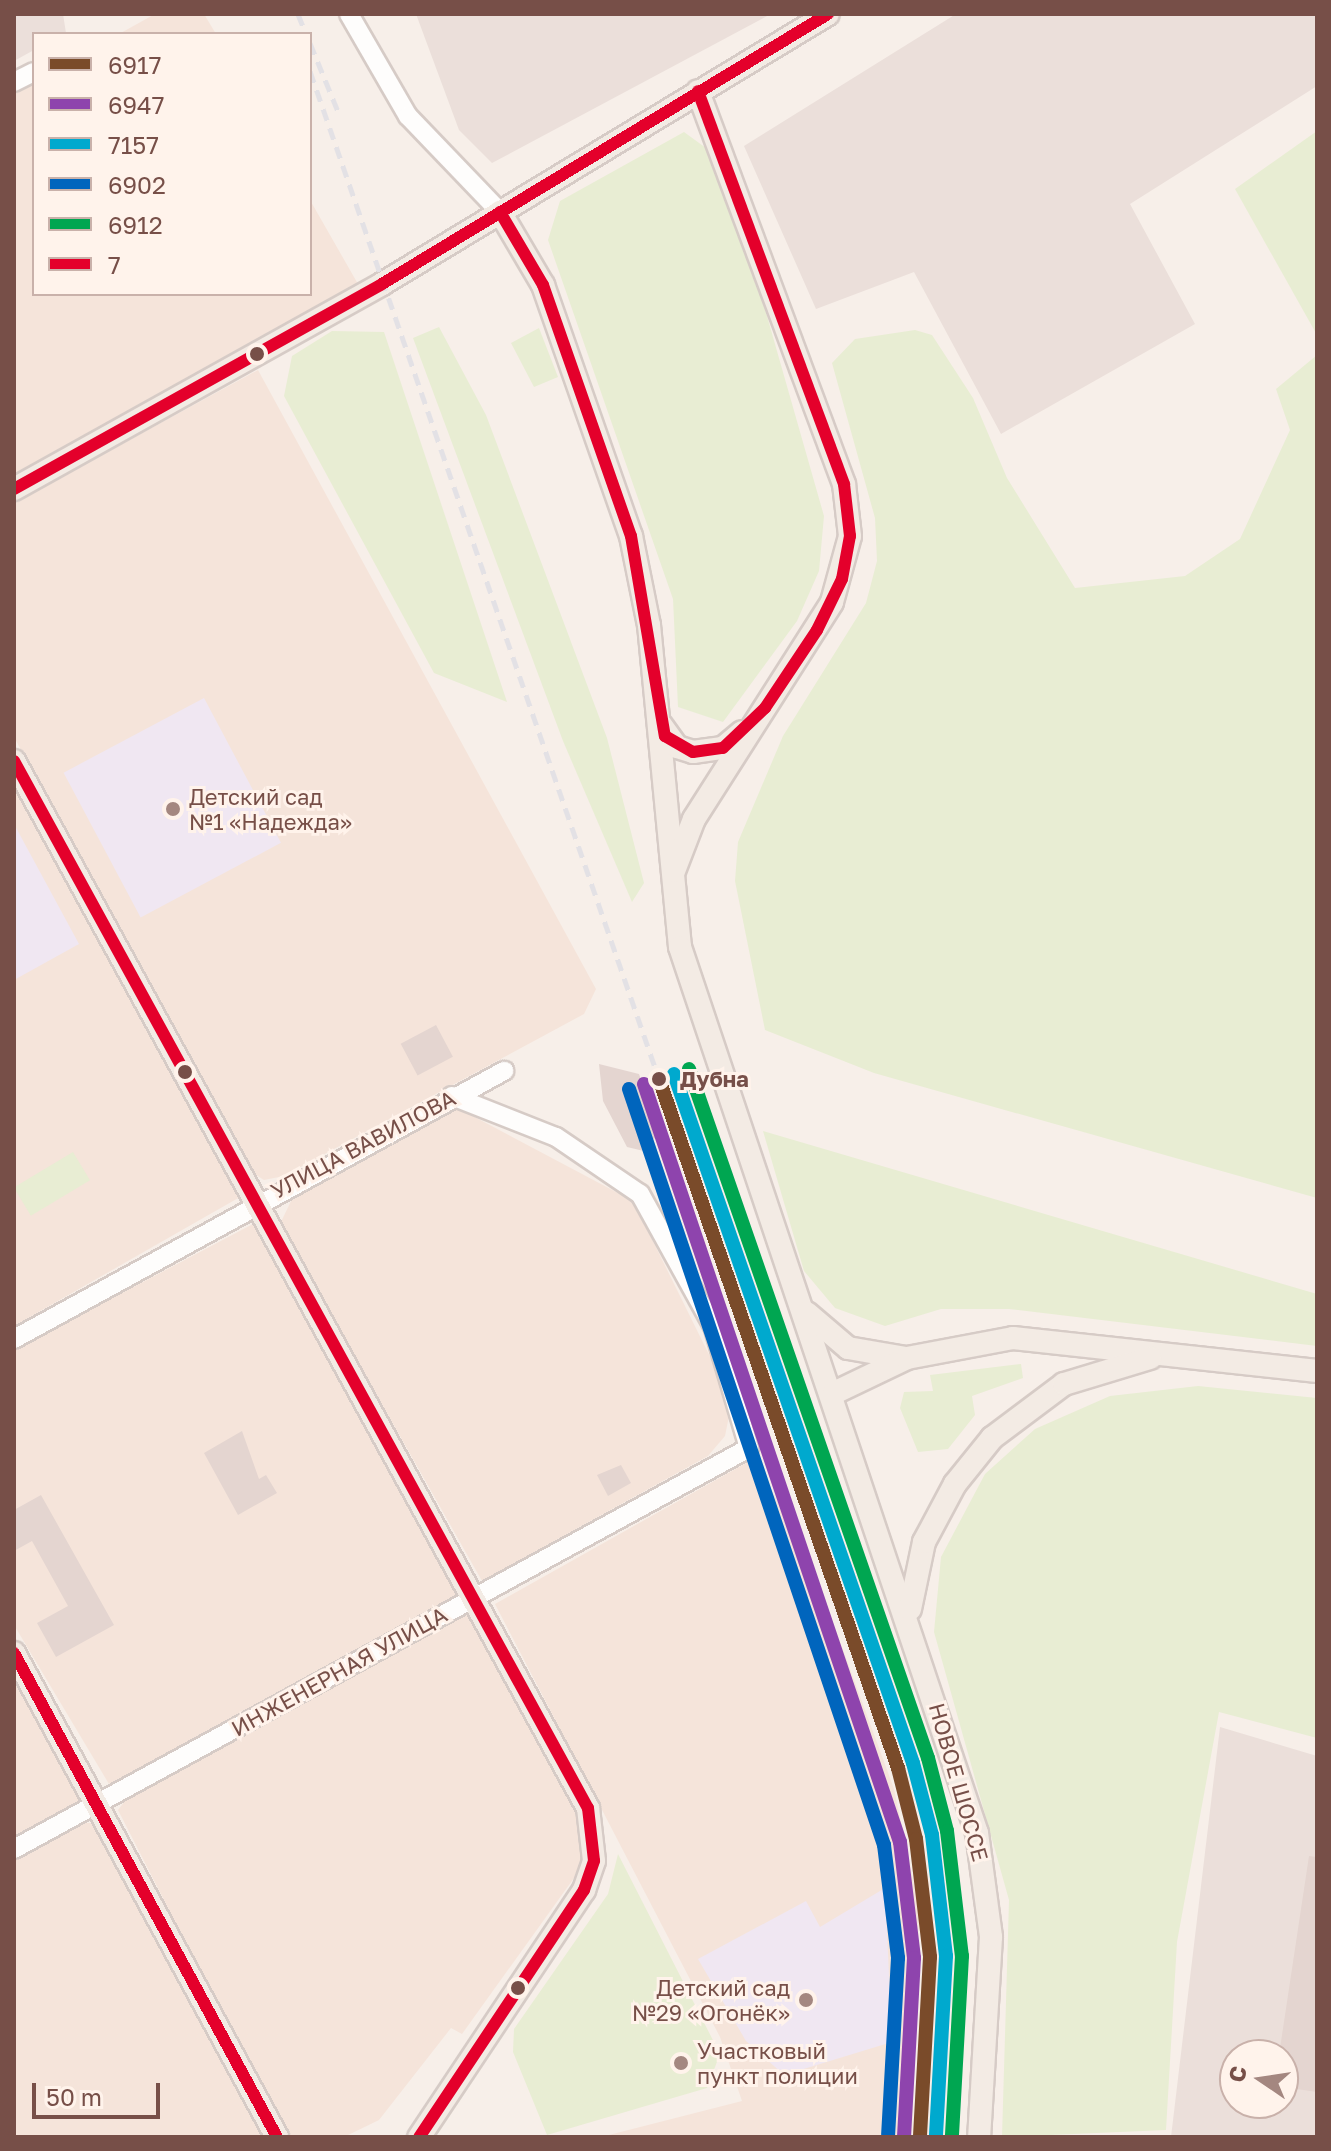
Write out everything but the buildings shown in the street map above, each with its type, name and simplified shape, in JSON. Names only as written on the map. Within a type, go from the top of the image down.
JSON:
[{"type":"main road","points":[[14,489],[500,212],[828,14]]},
{"type":"main road","points":[[672,884],[694,819],[832,602],[847,559],[849,514],[698,91]]},
{"type":"main road","points":[[500,212],[543,285],[631,536],[658,719],[680,947],[801,1307],[834,1393]]},
{"type":"main road","points":[[658,719],[677,747],[708,753],[765,708]]},
{"type":"main road","points":[[14,761],[556,1742],[595,1839],[584,1890],[486,2030],[419,2137]]},
{"type":"main road","name":"НОВОЕ ШОССЕ","points":[[801,1307],[848,1348],[907,1358]]},
{"type":"main road","points":[[1057,1339],[1071,1353],[1064,1384]]},
{"type":"main road","name":"НОВОЕ ШОССЕ","points":[[979,2137],[991,1937],[986,1875],[910,1622],[834,1393],[907,1358],[970,1342],[1057,1339],[1317,1371]]},
{"type":"main road","name":"НОВОЕ ШОССЕ","points":[[910,1622],[914,1574],[932,1525],[992,1438],[1064,1384],[1136,1360],[1189,1356]]},
{"type":"main road","points":[[883,1540],[914,1541],[932,1525]]},
{"type":"main road","points":[[14,1653],[277,2137]]},
{"type":"street","points":[[349,14],[416,127],[500,212]]},
{"type":"street","points":[[14,82],[32,73]]},
{"type":"street","name":"УЛИЦА ВАВИЛОВА","points":[[14,1339],[258,1201],[504,1071]]},
{"type":"street","name":"ИНЖЕНЕРНАЯ УЛИЦА","points":[[14,1849],[749,1448],[713,1326],[640,1194],[556,1137],[452,1096]]},
{"type":"shaded area","points":[[14,14],[63,14],[66,32],[32,32],[32,51],[14,61]]},
{"type":"shaded area","points":[[155,14],[204,14],[215,32],[123,32]]},
{"type":"shaded area","points":[[416,14],[771,14],[492,163],[459,130]]},
{"type":"shaded area","points":[[956,14],[1317,14],[1317,86],[1130,204],[1195,324],[1001,434],[914,272],[816,309],[744,146]]},
{"type":"shaded area","points":[[32,82],[32,296],[312,296],[312,204],[358,284],[14,479],[14,92]]},
{"type":"shaded area","points":[[258,370],[596,989],[584,1014],[284,1176],[264,1180],[253,1173],[14,737],[14,503]]},
{"type":"shaded area","name":"Детский сад №1 «Надежда»","points":[[204,698],[281,843],[141,917],[64,773]]},
{"type":"shaded area","points":[[14,778],[240,1197],[14,1326]]},
{"type":"shaded area","points":[[14,824],[79,944],[14,980]]},
{"type":"shaded area","points":[[452,1105],[633,1201],[732,1401],[725,1436],[708,1456],[482,1581],[280,1224],[292,1199]]},
{"type":"shaded area","points":[[253,1224],[266,1232],[458,1591],[450,1603],[109,1784],[14,1625],[14,1350]]},
{"type":"shaded area","points":[[755,1458],[816,1576],[894,1789],[919,1908],[912,2137],[601,2137],[742,2101],[720,2037],[495,1604]]},
{"type":"shaded area","points":[[466,1615],[477,1620],[582,1814],[584,1864],[462,2034],[451,2028],[379,2120],[344,2137],[293,2137],[280,2127],[118,1810],[128,1797]]},
{"type":"shaded area","points":[[14,1664],[81,1797],[74,1808],[14,1841]]},
{"type":"shaded area","points":[[1220,1727],[1317,1756],[1317,2137],[1171,2137]]},
{"type":"shaded area","points":[[81,1823],[96,1823],[268,2137],[14,2137],[14,1860]]},
{"type":"shaded area","name":"Детский сад №29 «Огонёк»","points":[[885,1888],[892,2042],[784,2075],[746,2041],[698,1959],[806,1901],[820,1927]]},
{"type":"green space","points":[[1317,131],[1317,335],[1235,189]]},
{"type":"green space","points":[[684,132],[706,148],[763,302],[824,516],[819,571],[797,621],[723,722],[678,707],[673,599],[548,240],[560,201]]},
{"type":"green space","points":[[439,327],[486,415],[607,738],[644,883],[632,902],[563,741],[413,338]]},
{"type":"green space","points":[[539,328],[558,377],[534,387],[511,343]]},
{"type":"green space","points":[[915,330],[932,335],[973,398],[1007,478],[1075,588],[1185,576],[1240,539],[1290,430],[1276,389],[1317,355],[1317,1198],[874,1073],[765,1030],[735,881],[738,842],[783,736],[866,603],[877,561],[875,518],[832,363],[855,339]]},
{"type":"green space","points":[[332,331],[384,332],[507,702],[434,673],[284,396],[292,356]]},
{"type":"green space","points":[[763,1131],[1317,1294],[1317,1346],[1009,1309],[941,1309],[885,1326],[835,1308],[804,1271]]},
{"type":"green space","points":[[73,1152],[90,1180],[31,1216],[14,1187]]},
{"type":"green space","points":[[1021,1364],[1023,1378],[972,1396],[975,1415],[948,1449],[918,1452],[900,1408],[904,1392],[933,1391],[930,1375]]},
{"type":"green space","points":[[1198,1386],[1317,1398],[1317,1738],[1219,1712],[1177,1942],[1166,2130],[1002,2137],[1009,1900],[934,1632],[941,1557],[985,1474],[1035,1429],[1110,1396]]},
{"type":"green space","points":[[618,1854],[720,2054],[707,2088],[547,2135],[513,2052],[514,2029],[608,1894]]},
{"type":"railway","points":[[298,14],[305,32]]},
{"type":"railway","points":[[312,48],[340,116]]},
{"type":"railway","points":[[312,77],[659,1079]]},
{"type":"transit line","name":"7","points":[[14,489],[382,284],[828,14]]},
{"type":"transit line","name":"7","points":[[500,212],[543,285],[631,536],[665,736],[693,752],[723,748],[765,708],[817,630],[842,579],[850,536],[844,484],[698,91]]},
{"type":"transit line","name":"7","points":[[14,761],[588,1808],[594,1861],[584,1890],[419,2137]]},
{"type":"transit line","name":"6912","points":[[689,1069],[928,1758],[947,1831],[962,1956],[952,2137]]},
{"type":"transit line","name":"7157","points":[[674,1074],[913,1763],[932,1835],[946,1956],[936,2137]]},
{"type":"transit line","name":"6917","points":[[659,1079],[898,1768],[916,1839],[930,1957],[920,2137]]},
{"type":"transit line","name":"6947","points":[[644,1084],[900,1842],[914,1958],[904,2136]]},
{"type":"transit line","name":"6902","points":[[629,1089],[884,1845],[898,1958],[888,2135]]},
{"type":"transit line","name":"7","points":[[14,1653],[277,2137]]},
{"type":"place","name":"Детский сад №1 «Надежда»","points":[[173,809]]},
{"type":"place","name":"Дубна","points":[[659,1079]]},
{"type":"place","name":"Детский сад №29 «Огонёк»","points":[[806,2000]]},
{"type":"place","name":"Участковый пункт полиции","points":[[681,2063]]}]
